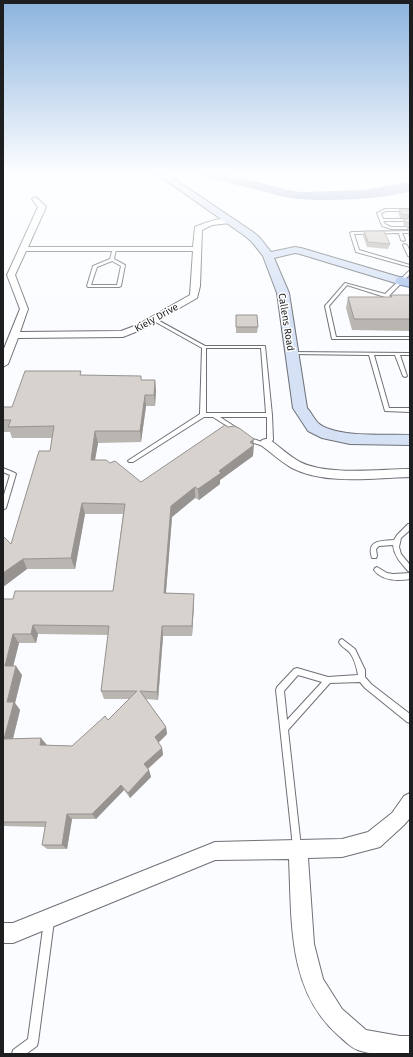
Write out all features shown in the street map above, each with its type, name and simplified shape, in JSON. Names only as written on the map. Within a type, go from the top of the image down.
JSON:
[{"type":"street","points":[[3,364],[24,309],[11,275],[36,221]]},
{"type":"street","name":"Kiely Drive","points":[[15,335],[113,335],[131,331],[153,320],[194,296],[196,286],[197,232],[200,227],[215,222],[225,221]]},
{"type":"street","name":"Callens Road","points":[[230,221],[256,240],[268,256],[283,292],[300,408],[313,427],[328,434],[350,439],[410,440]]},
{"type":"street","points":[[23,249],[197,249]]},
{"type":"street","points":[[268,256],[295,250],[407,279]]},
{"type":"street","points":[[266,443],[297,466],[312,471],[341,473],[410,473]]},
{"type":"street","points":[[8,933],[49,919],[215,851],[342,848],[373,840],[398,819],[410,802]]},
{"type":"street","points":[[298,848],[304,944],[313,982],[334,1017],[362,1040],[400,1047],[410,1047]]},
{"type":"lane","points":[[382,221],[383,225],[391,228],[410,228]]},
{"type":"lane","points":[[400,232],[403,240]]},
{"type":"lane","points":[[410,232],[352,233],[357,251],[410,266]]},
{"type":"lane","points":[[405,245],[410,256]]},
{"type":"lane","points":[[112,260],[114,249]]},
{"type":"lane","points":[[112,260],[123,266],[119,286],[89,286],[95,266],[112,260]]},
{"type":"lane","points":[[386,296],[407,279]]},
{"type":"lane","points":[[392,298],[346,284],[327,306],[334,338],[410,338]]},
{"type":"lane","points":[[153,320],[204,347],[263,347],[270,440],[266,443],[259,444],[253,441]]},
{"type":"lane","points":[[203,415],[204,347]]},
{"type":"lane","points":[[292,353],[410,354]]},
{"type":"lane","points":[[371,354],[387,410],[410,410]]},
{"type":"lane","points":[[397,354],[404,376]]},
{"type":"lane","points":[[131,461],[203,415],[269,414]]},
{"type":"lane","points":[[214,415],[244,435]]},
{"type":"lane","points":[[3,470],[13,474],[3,508]]},
{"type":"lane","points":[[410,526],[398,538],[396,547],[399,556],[410,570]]},
{"type":"lane","points":[[374,556],[373,548],[378,544],[397,542]]},
{"type":"lane","points":[[377,570],[394,579],[410,576]]},
{"type":"lane","points":[[342,642],[353,650],[361,670],[362,678],[368,686],[410,719]]},
{"type":"lane","points":[[298,848],[280,690],[297,671],[328,680],[362,678]]},
{"type":"lane","points":[[284,730],[328,680]]},
{"type":"lane","points":[[17,1054],[33,1042],[49,919]]},
{"type":"building","points":[[364,231],[384,231],[390,244],[368,242]]},
{"type":"building","points":[[391,295],[410,295],[410,319],[354,319],[348,297],[392,297]]},
{"type":"building","points":[[236,315],[257,315],[258,327],[236,327]]},
{"type":"building","points":[[25,371],[81,371],[80,375],[141,376],[141,380],[155,380],[154,395],[145,395],[140,431],[95,431],[91,460],[106,460],[110,463],[115,461],[141,482],[225,425],[228,427],[234,426],[239,428],[254,439],[250,442],[254,445],[219,471],[221,473],[198,489],[195,487],[171,506],[164,593],[194,594],[192,626],[162,626],[157,692],[140,691],[166,727],[155,737],[162,748],[144,764],[149,770],[128,793],[121,785],[92,814],[67,814],[62,845],[42,845],[46,822],[3,822],[3,599],[13,599],[15,591],[113,591],[125,504],[82,503],[71,558],[23,559],[3,573],[3,537],[11,544],[39,451],[50,451],[54,426],[8,427],[11,420],[3,420],[3,407],[12,407]],"holes":[[[33,625],[109,626],[101,691],[137,691],[108,720],[105,716],[72,746],[40,745],[41,738],[4,739],[14,702],[7,702],[16,666],[5,666],[13,634],[31,634]]]}]
